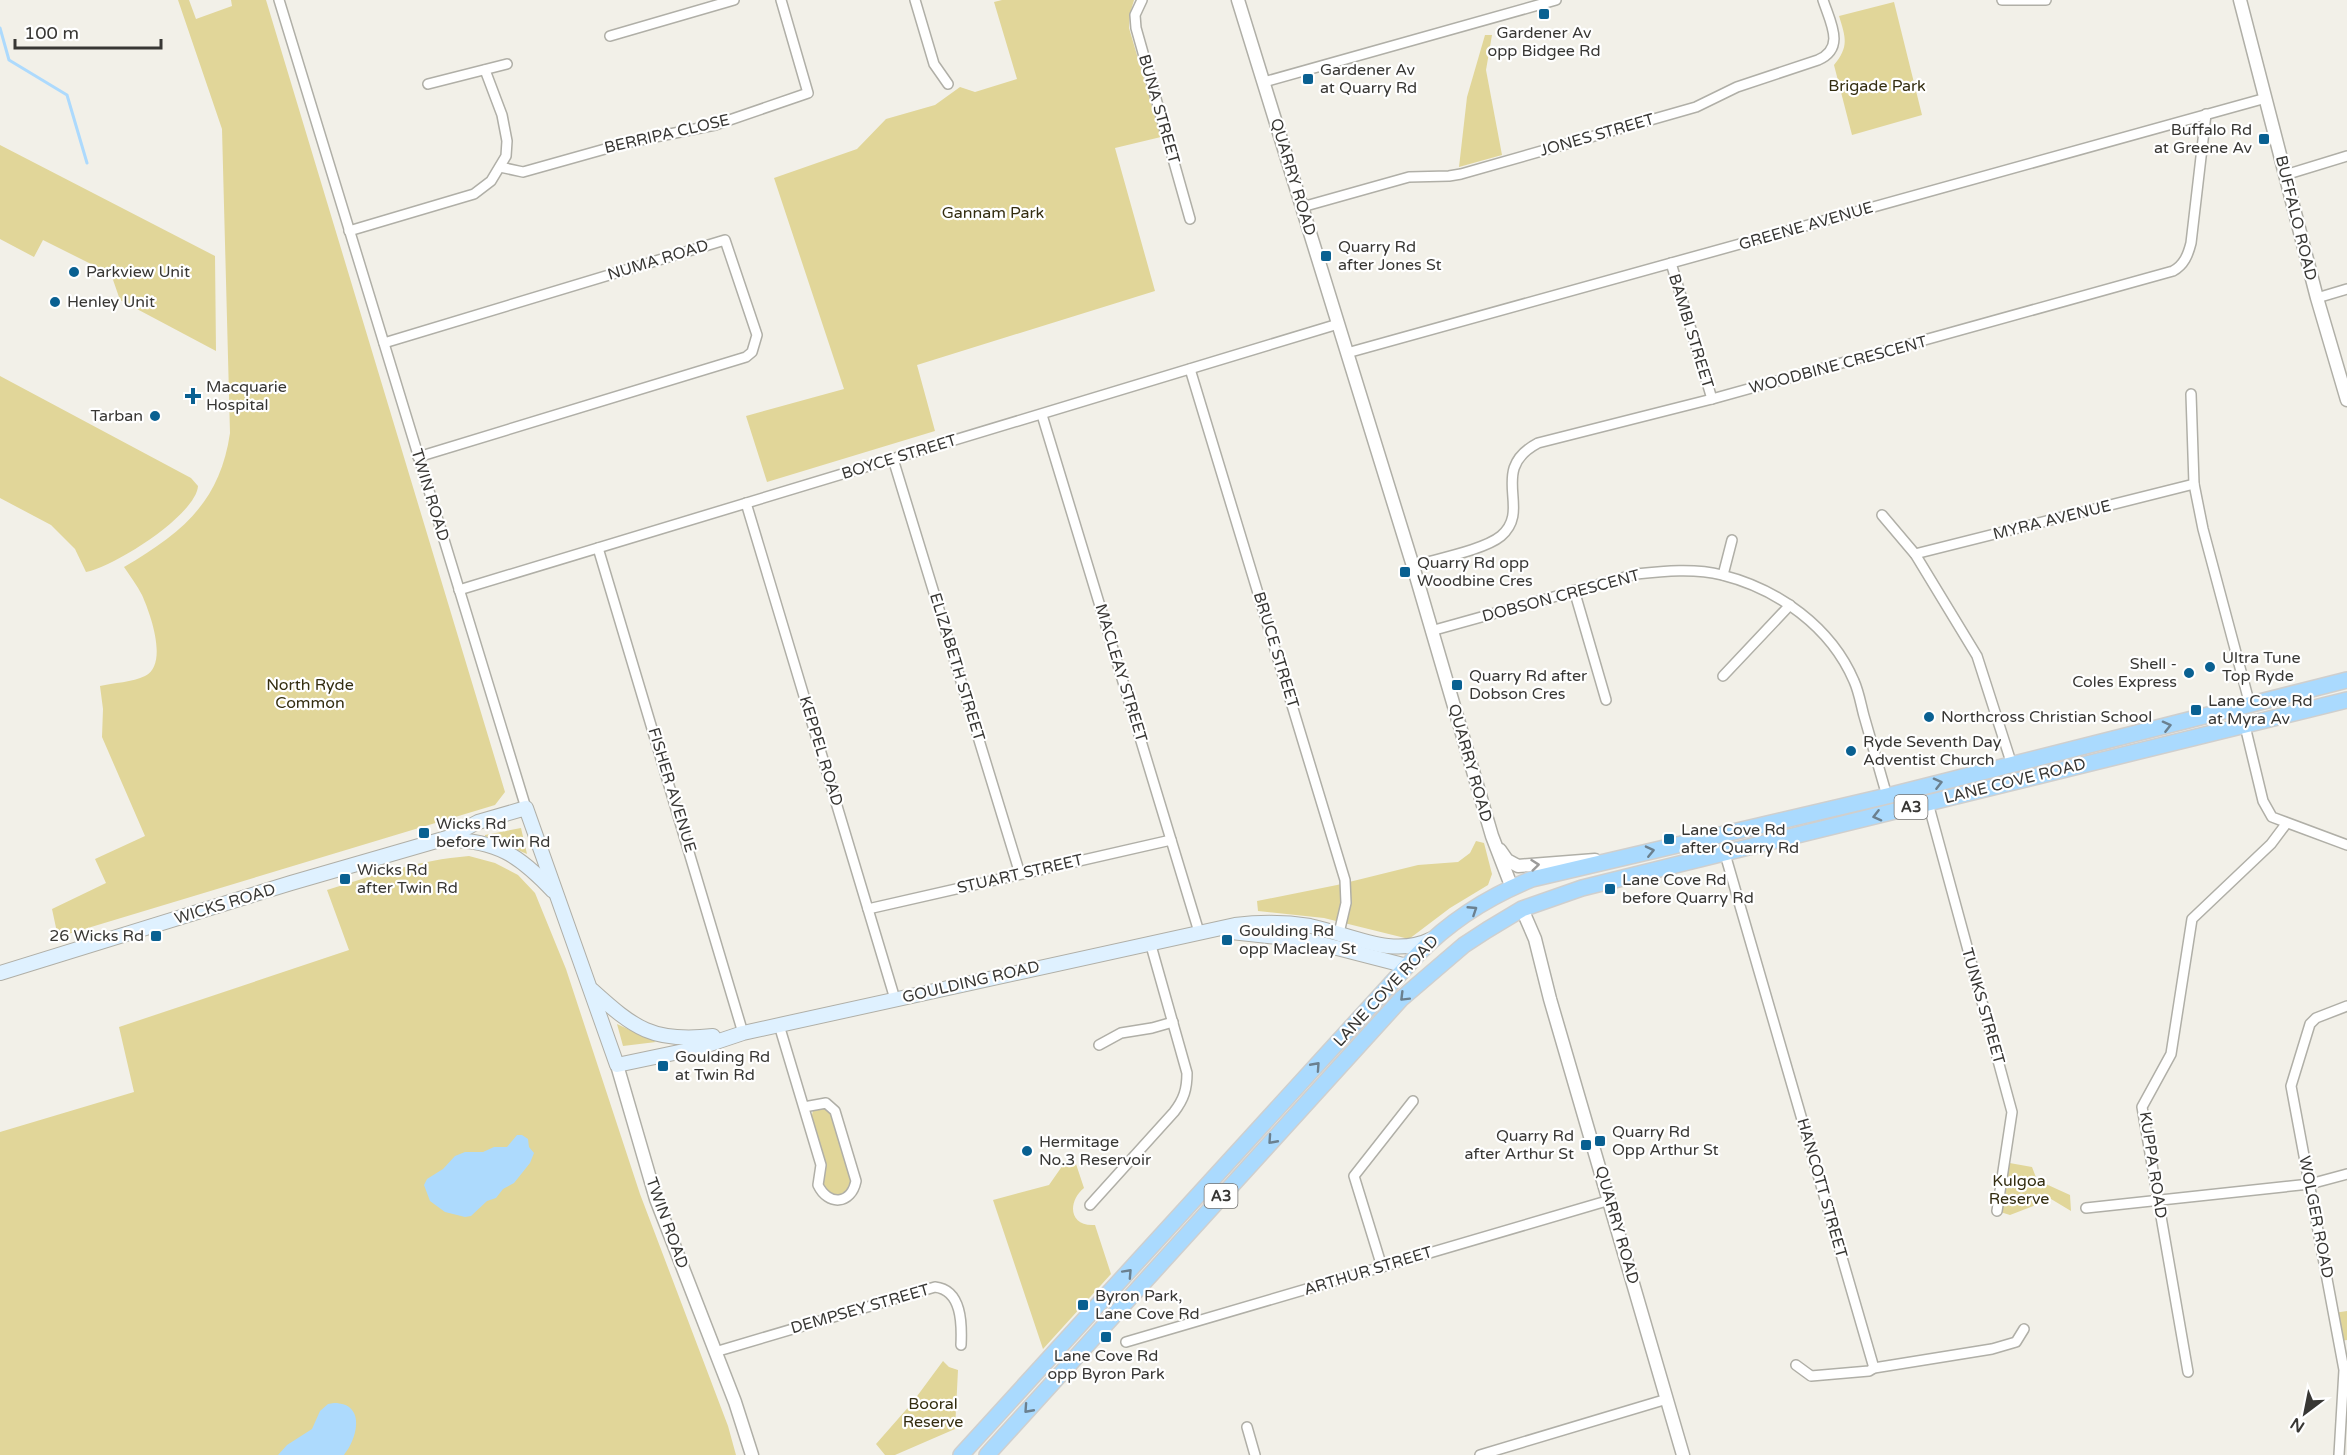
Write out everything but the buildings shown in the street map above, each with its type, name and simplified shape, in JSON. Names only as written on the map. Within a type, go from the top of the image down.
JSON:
[{"type":"highway","name":"LANE COVE ROAD","points":[[961,1455],[1407,966],[1436,936],[1471,910],[1532,879],[1887,796],[2347,680]]},
{"type":"highway","name":"LANE COVE ROAD","points":[[987,1455],[1370,1033],[1424,978],[1464,945],[1522,909],[1582,888],[2347,700]]},
{"type":"highway","name":"QUARRY ROAD","points":[[1512,888],[1522,909]]},
{"type":"highway","points":[[1407,966],[1421,965],[1464,945]]},
{"type":"main road","name":"WICKS ROAD","points":[[0,973],[436,840],[480,831],[527,812]]},
{"type":"main road","name":"TWIN ROAD","points":[[527,812],[616,1061]]},
{"type":"main road","points":[[436,840],[470,840],[501,849],[521,860],[557,895]]},
{"type":"main road","name":"GOULDING ROAD","points":[[616,1061],[698,1048],[743,1033],[1235,925],[1265,923],[1311,927],[1337,940],[1407,966]]},
{"type":"main road","name":"GOULDING ROAD","points":[[1337,940],[1394,947],[1412,946],[1436,936]]},
{"type":"main road","name":"TWIN ROAD","points":[[590,988],[639,1028]]},
{"type":"main road","name":"GOULDING ROAD","points":[[639,1028],[669,1038],[743,1033]]},
{"type":"main road","points":[[616,1061],[695,1038]]},
{"type":"street","name":"TWIN ROAD","points":[[279,0],[527,812]]},
{"type":"street","points":[[610,36],[734,0]]},
{"type":"street","name":"BERRIPA CLOSE","points":[[501,167],[524,172],[630,142],[715,125],[808,93],[781,0]]},
{"type":"street","points":[[915,0],[934,64],[948,84]]},
{"type":"street","name":"BUNA STREET","points":[[1142,0],[1135,15],[1136,28],[1190,219]]},
{"type":"street","name":"QUARRY ROAD","points":[[1238,0],[1413,566],[1492,836],[1512,888]]},
{"type":"street","points":[[1264,82],[1556,0]]},
{"type":"street","name":"JONES STREET","points":[[1302,207],[1409,177],[1461,174],[1651,120],[1696,107],[1737,87],[1818,60],[1827,56],[1834,44],[1823,0]]},
{"type":"street","points":[[2002,0],[2046,0]]},
{"type":"street","name":"BUFFALO ROAD","points":[[2241,0],[2284,175],[2347,400]]},
{"type":"street","points":[[428,84],[507,64]]},
{"type":"street","points":[[349,231],[474,194],[491,181],[501,167],[507,148],[506,128],[485,70]]},
{"type":"street","name":"GREENE AVENUE","points":[[1347,353],[2266,98]]},
{"type":"street","name":"WOODBINE CRESCENT","points":[[1413,566],[1491,542],[1505,532],[1514,506],[1511,487],[1514,466],[1531,447],[1549,440],[1712,399],[2173,272],[2188,254],[2191,243],[2206,114]]},
{"type":"street","points":[[2284,175],[2347,156]]},
{"type":"street","name":"NUMA ROAD","points":[[384,344],[725,240],[757,335],[752,352],[746,357],[418,457]]},
{"type":"street","name":"BAMBI STREET","points":[[1671,263],[1712,399]]},
{"type":"street","points":[[2317,298],[2347,289]]},
{"type":"street","name":"BOYCE STREET","points":[[459,590],[1338,324]]},
{"type":"street","name":"BRUCE STREET","points":[[1190,369],[1345,880],[1347,899],[1337,940]]},
{"type":"street","points":[[2191,394],[2194,484],[2203,529],[2250,705]]},
{"type":"street","name":"MACLEAY STREET","points":[[1042,415],[1199,932]]},
{"type":"street","name":"ELIZABETH STREET","points":[[894,459],[1020,874]]},
{"type":"street","name":"MYRA AVENUE","points":[[1915,554],[2194,484]]},
{"type":"street","name":"KEPPEL ROAD","points":[[746,503],[896,999]]},
{"type":"street","points":[[1882,515],[1915,554],[1977,656],[2012,765]]},
{"type":"street","points":[[1723,575],[1732,540]]},
{"type":"street","name":"FISHER AVENUE","points":[[598,548],[743,1033]]},
{"type":"street","name":"DOBSON CRESCENT","points":[[1431,631],[1635,574],[1704,572],[1723,575],[1758,588],[1790,605],[1819,628],[1832,644],[1855,682],[1887,796]]},
{"type":"street","points":[[1574,590],[1606,700]]},
{"type":"street","points":[[1723,676],[1790,605]]},
{"type":"street","points":[[2245,726],[2267,811],[2272,817],[2347,845]]},
{"type":"street","name":"TUNKS STREET","points":[[1928,803],[2012,1112],[1997,1211]]},
{"type":"street","name":"KUPPA ROAD","points":[[2188,1372],[2142,1107],[2171,1054],[2192,919],[2271,844],[2286,824]]},
{"type":"street","points":[[1492,836],[1504,857],[1510,863],[1518,866],[1578,860],[1612,860]]},
{"type":"street","name":"STUART STREET","points":[[868,909],[1171,840]]},
{"type":"street","name":"HANCOTT STREET","points":[[1725,854],[1874,1368]]},
{"type":"street","name":"QUARRY ROAD","points":[[1522,909],[1535,939],[1550,999],[1683,1455]]},
{"type":"street","points":[[1090,1205],[1183,1100],[1187,1087],[1187,1073],[1150,942]]},
{"type":"street","name":"WOLGER ROAD","points":[[2339,1455],[2344,1370],[2291,1086],[2310,1024],[2316,1017],[2347,1006]]},
{"type":"street","points":[[1099,1045],[1121,1033],[1173,1022]]},
{"type":"street","points":[[779,1025],[821,1165],[818,1185],[826,1197],[832,1200],[842,1200],[853,1191],[856,1181],[835,1111],[826,1103],[804,1107]]},
{"type":"street","name":"TWIN ROAD","points":[[616,1061],[656,1199],[752,1455]]},
{"type":"street","points":[[1382,1267],[1354,1176],[1413,1101]]},
{"type":"street","points":[[2086,1208],[2310,1184],[2347,1174]]},
{"type":"street","name":"ARTHUR STREET","points":[[1126,1342],[1610,1200]]},
{"type":"street","name":"DEMPSEY STREET","points":[[715,1352],[935,1287],[943,1287],[954,1298],[962,1324],[961,1345]]},
{"type":"street","points":[[1796,1365],[1811,1376],[1869,1371],[1874,1368],[1992,1349],[2016,1342],[2024,1329]]},
{"type":"street","points":[[1480,1455],[1667,1399]]},
{"type":"street","points":[[1247,1427],[1256,1455]]},
{"type":"green space","name":"North Ryde Common","points":[[178,0],[189,0],[196,19],[232,6],[231,0],[266,0],[505,792],[495,805],[58,937],[52,909],[106,883],[95,859],[145,836],[102,737],[103,709],[100,686],[145,676],[152,670],[156,661],[156,638],[153,625],[140,591],[124,567],[164,541],[195,513],[217,478],[225,457],[230,433],[222,129]]},
{"type":"green space","name":"Gannam Park","points":[[1002,0],[1134,0],[1129,28],[1161,137],[1115,148],[1155,291],[917,365],[935,431],[767,482],[746,416],[844,389],[774,178],[857,149],[886,119],[935,105],[960,87],[975,92],[1017,79],[994,2]]},
{"type":"green space","name":"Brigade Park","points":[[1894,2],[1922,115],[1852,135],[1834,65],[1842,53],[1845,42],[1839,16]]},
{"type":"green space","points":[[1485,35],[1492,35],[1486,70],[1502,155],[1459,167],[1467,97]]},
{"type":"green space","points":[[0,145],[215,256],[216,351],[120,300],[111,274],[43,240],[34,257],[0,239]]},
{"type":"green space","points":[[0,376],[191,478],[198,486],[194,498],[184,511],[152,538],[115,561],[86,572],[75,549],[51,525],[0,498]]},
{"type":"green space","points":[[521,828],[527,854],[485,836],[485,835]]},
{"type":"green space","points":[[1476,841],[1484,843],[1492,874],[1488,885],[1450,908],[1409,939],[1324,918],[1258,911],[1257,901],[1337,885],[1418,865],[1458,862],[1470,853]]},
{"type":"green space","points":[[469,856],[495,863],[518,875],[535,893],[566,969],[640,1194],[728,1426],[736,1455],[0,1455],[0,1132],[134,1092],[119,1027],[349,950],[327,890],[414,865]]},
{"type":"green space","points":[[617,1024],[656,1042],[623,1046]]},
{"type":"green space","points":[[823,1107],[828,1109],[832,1115],[852,1182],[847,1191],[839,1195],[832,1195],[824,1185],[826,1167],[811,1120],[813,1110]]},
{"type":"green space","points":[[1072,1152],[1084,1188],[1075,1200],[1073,1212],[1080,1222],[1095,1225],[1111,1274],[1043,1349],[993,1200],[1049,1185]]},
{"type":"green space","name":"Kulgoa Reserve","points":[[2004,1162],[2032,1167],[2037,1180],[2070,1195],[2071,1211],[2051,1199],[2010,1215],[1997,1211]]},
{"type":"green space","points":[[2347,1311],[2347,1340],[2340,1341],[2334,1313]]},
{"type":"green space","name":"Booral Reserve","points":[[943,1361],[949,1367],[958,1370],[955,1429],[895,1455],[885,1455],[876,1444],[912,1403]]},
{"type":"water","points":[[517,1135],[528,1139],[529,1147],[534,1153],[530,1163],[514,1183],[503,1189],[496,1198],[487,1201],[471,1216],[465,1217],[445,1212],[430,1201],[424,1185],[427,1179],[443,1169],[455,1156],[465,1152],[483,1152],[494,1147],[507,1147]]},
{"type":"water","points":[[334,1403],[351,1409],[355,1415],[353,1440],[344,1455],[278,1455],[287,1445],[312,1429],[320,1411],[328,1404]]},
{"type":"waterway","points":[[0,28],[9,60],[67,95],[87,163]]},
{"type":"place","name":"Gardener Av opp Bidgee Rd","points":[[1544,14]]},
{"type":"place","name":"Gardener Av at Quarry Rd","points":[[1308,79]]},
{"type":"place","name":"Buffalo Rd at Greene Av","points":[[2264,139]]},
{"type":"place","name":"Quarry Rd after Jones St","points":[[1326,256]]},
{"type":"place","name":"Parkview Unit","points":[[74,272]]},
{"type":"place","name":"Henley Unit","points":[[55,302]]},
{"type":"place","name":"Macquarie Hospital","points":[[193,396]]},
{"type":"place","name":"Tarban","points":[[155,416]]},
{"type":"place","name":"Quarry Rd opp Woodbine Cres","points":[[1405,572]]},
{"type":"place","name":"Ultra Tune Top Ryde","points":[[2210,667]]},
{"type":"place","name":"Shell - Coles Express","points":[[2189,673]]},
{"type":"place","name":"Quarry Rd after Dobson Cres","points":[[1457,685]]},
{"type":"place","name":"Lane Cove Rd at Myra Av","points":[[2196,710]]},
{"type":"place","name":"Northcross Christian School","points":[[1929,717]]},
{"type":"place","name":"Ryde Seventh Day Adventist Church","points":[[1851,751]]},
{"type":"place","name":"Wicks Rd before Twin Rd","points":[[424,833]]},
{"type":"place","name":"Lane Cove Rd after Quarry Rd","points":[[1669,839]]},
{"type":"place","name":"Wicks Rd after Twin Rd","points":[[345,879]]},
{"type":"place","name":"Lane Cove Rd before Quarry Rd","points":[[1610,889]]},
{"type":"place","name":"26 Wicks Rd","points":[[156,936]]},
{"type":"place","name":"Goulding Rd opp Macleay St","points":[[1227,940]]},
{"type":"place","name":"Goulding Rd at Twin Rd","points":[[663,1066]]},
{"type":"place","name":"Quarry Rd Opp Arthur St","points":[[1600,1141]]},
{"type":"place","name":"Quarry Rd after Arthur St","points":[[1586,1145]]},
{"type":"place","name":"Hermitage No.3 Reservoir","points":[[1027,1151]]},
{"type":"place","name":"Byron Park, Lane Cove Rd","points":[[1083,1305]]},
{"type":"place","name":"Lane Cove Rd opp Byron Park","points":[[1106,1337]]}]
